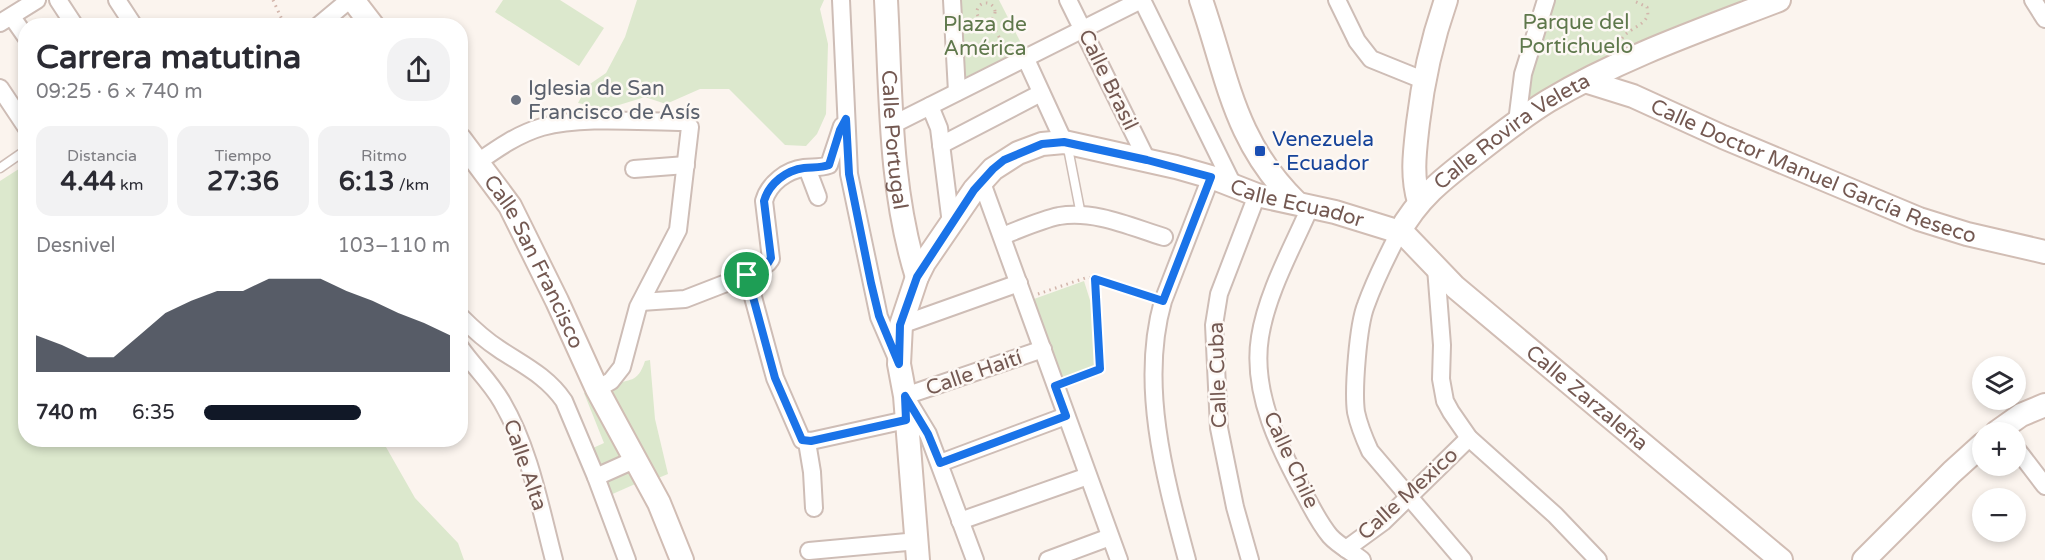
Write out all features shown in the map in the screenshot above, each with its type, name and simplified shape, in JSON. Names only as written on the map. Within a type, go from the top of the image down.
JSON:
[{"type":"street","points":[[58,0],[70,18]]},
{"type":"street","points":[[117,0],[129,18]]},
{"type":"street","points":[[841,0],[849,174],[879,316],[899,364]]},
{"type":"street","name":"Calle Portugal","points":[[886,0],[892,125],[899,207],[917,277]]},
{"type":"street","points":[[952,0],[957,92]]},
{"type":"street","name":"Calle Brasil","points":[[1068,0],[1147,160]]},
{"type":"street","points":[[892,125],[1141,0],[1233,186]]},
{"type":"street","points":[[1201,0],[1228,89],[1254,149],[1277,182],[1304,204]]},
{"type":"street","points":[[1337,0],[1357,41],[1371,59],[1423,80]]},
{"type":"street","points":[[1419,202],[1415,189],[1414,157],[1423,80],[1446,0]]},
{"type":"street","points":[[1517,122],[1523,74],[1546,0]]},
{"type":"street","name":"Calle Rovira Veleta","points":[[1398,233],[1419,202],[1438,183],[1547,101],[1627,62],[1779,0]]},
{"type":"street","points":[[2033,0],[2045,19]]},
{"type":"street","points":[[330,18],[356,1],[368,18]]},
{"type":"street","points":[[1019,61],[1041,93],[1065,143]]},
{"type":"street","name":"Calle Doctor Manuel García Reseco","points":[[1585,81],[1633,96],[1723,137],[1918,219],[1967,234],[2045,252]]},
{"type":"street","points":[[0,88],[18,115]]},
{"type":"street","points":[[941,145],[1041,93]]},
{"type":"street","points":[[930,106],[939,128],[951,224]]},
{"type":"street","points":[[641,302],[685,298],[747,275],[768,263],[771,258],[764,201],[766,195],[786,174],[829,165],[840,130],[846,119]]},
{"type":"street","points":[[478,162],[503,145],[543,126],[589,121],[688,124],[690,127],[678,230],[641,302],[622,367],[611,381],[597,389]]},
{"type":"street","name":"Calle Ecuador","points":[[918,550],[905,396],[899,364],[900,325],[917,277],[981,180],[993,169],[1018,153],[1042,144],[1065,143],[1147,160],[1211,177],[1257,195],[1304,204],[1398,233]]},
{"type":"street","name":"Calle San Francisco","points":[[468,149],[510,206],[597,389],[661,510],[682,560]]},
{"type":"street","points":[[634,169],[686,165]]},
{"type":"street","points":[[807,168],[818,197]]},
{"type":"street","points":[[1187,560],[1166,479],[1157,425],[1155,356],[1158,322],[1163,301],[1211,177]]},
{"type":"street","points":[[981,180],[1119,560]]},
{"type":"street","name":"Calle Cuba","points":[[1250,560],[1235,507],[1219,428],[1214,325],[1219,294],[1257,195]]},
{"type":"street","name":"Calle Chile","points":[[1304,204],[1263,322],[1259,375],[1266,407],[1279,444],[1323,528],[1330,537],[1362,560]]},
{"type":"street","points":[[1002,236],[1048,219],[1081,215],[1100,218],[1164,237]]},
{"type":"street","points":[[1398,233],[1378,274],[1360,323],[1356,409],[1370,451],[1463,560]]},
{"type":"street","name":"Calle Zarzaleña","points":[[1398,233],[1416,244],[1455,287],[1780,560]]},
{"type":"street","points":[[1436,268],[1442,333],[1442,389],[1451,412],[1469,438],[1555,515],[1598,560]]},
{"type":"street","points":[[747,275],[775,378],[800,436],[807,442],[812,472],[814,508]]},
{"type":"street","points":[[900,325],[1022,291]]},
{"type":"street","points":[[468,324],[504,352],[538,373],[564,401],[627,560]]},
{"type":"street","name":"Calle Haití","points":[[905,396],[1043,349]]},
{"type":"street","points":[[485,375],[485,369],[504,352]]},
{"type":"street","name":"Calle Alta","points":[[468,358],[474,367],[485,375],[502,402],[526,456],[554,560]]},
{"type":"street","points":[[905,396],[928,434],[975,560]]},
{"type":"street","points":[[2012,422],[2021,415],[2045,405]]},
{"type":"street","points":[[940,463],[1066,416]]},
{"type":"street","points":[[807,442],[906,420]]},
{"type":"street","name":"Calle Mexico","points":[[1346,549],[1383,522],[1469,438]]},
{"type":"street","points":[[1864,560],[1972,454]]},
{"type":"street","points":[[596,477],[634,460]]},
{"type":"street","points":[[2026,461],[2045,486]]},
{"type":"street","points":[[960,521],[1088,476]]},
{"type":"street","points":[[1048,560],[1110,537]]},
{"type":"street","points":[[809,551],[918,550]]},
{"type":"lane","points":[[1065,143],[1081,215]]},
{"type":"lane","points":[[0,168],[18,156]]},
{"type":"path","points":[[273,0],[281,18]]},
{"type":"path","points":[[980,0],[982,4]]},
{"type":"path","points":[[1627,62],[1620,40],[1643,23],[1648,15],[1647,7],[1632,0]]},
{"type":"path","points":[[982,4],[989,4],[994,8],[995,14],[990,20],[984,21],[978,16],[977,10],[982,4]]},
{"type":"path","points":[[990,20],[1019,61]]},
{"type":"path","points":[[1022,291],[1088,277],[1163,301]]},
{"type":"path","points":[[1055,386],[1100,369],[1095,279]]},
{"type":"green space","points":[[503,0],[560,0],[604,28],[579,66],[495,12]]},
{"type":"green space","points":[[637,0],[824,0],[820,9],[828,44],[826,114],[817,134],[806,146],[785,145],[729,89],[700,89],[666,104],[645,97],[606,109],[578,103],[587,86],[606,73],[625,37]]},
{"type":"green space","name":"Plaza de América","points":[[955,0],[999,0],[1024,49],[960,80]]},
{"type":"green space","name":"Parque del Portichuelo","points":[[1552,0],[1744,0],[1745,3],[1590,65],[1532,98],[1526,95],[1528,77]]},
{"type":"green space","points":[[18,169],[18,447],[386,447],[415,498],[458,543],[464,560],[0,560],[0,181]]},
{"type":"green space","points":[[1084,281],[1094,313],[1097,366],[1061,380],[1034,299]]},
{"type":"green space","points":[[650,360],[655,419],[668,474],[651,481],[607,400],[612,386],[636,377],[645,361]]},
{"type":"green space","points":[[592,390],[623,448],[622,460],[599,468],[591,453],[593,448],[604,443],[584,393]]},
{"type":"green space","points":[[624,468],[642,481],[608,496],[602,481]]},
{"type":"place","name":"Iglesia de San Francisco de Asís","points":[[516,100]]},
{"type":"place","name":"Venezuela - Ecuador","points":[[1260,151]]},
{"type":"route","points":[[846,119],[847,163],[871,283],[879,316],[899,364],[900,325],[917,277],[981,180],[1004,160],[1042,144],[1064,142],[1211,177],[1163,301],[1095,279],[1100,369],[1055,386],[1066,416],[940,463],[928,434],[905,396],[906,420],[807,442],[802,440],[775,378],[747,275],[768,263],[771,258],[764,201],[766,195],[778,180],[794,170],[829,165],[840,130],[846,119]]}]
